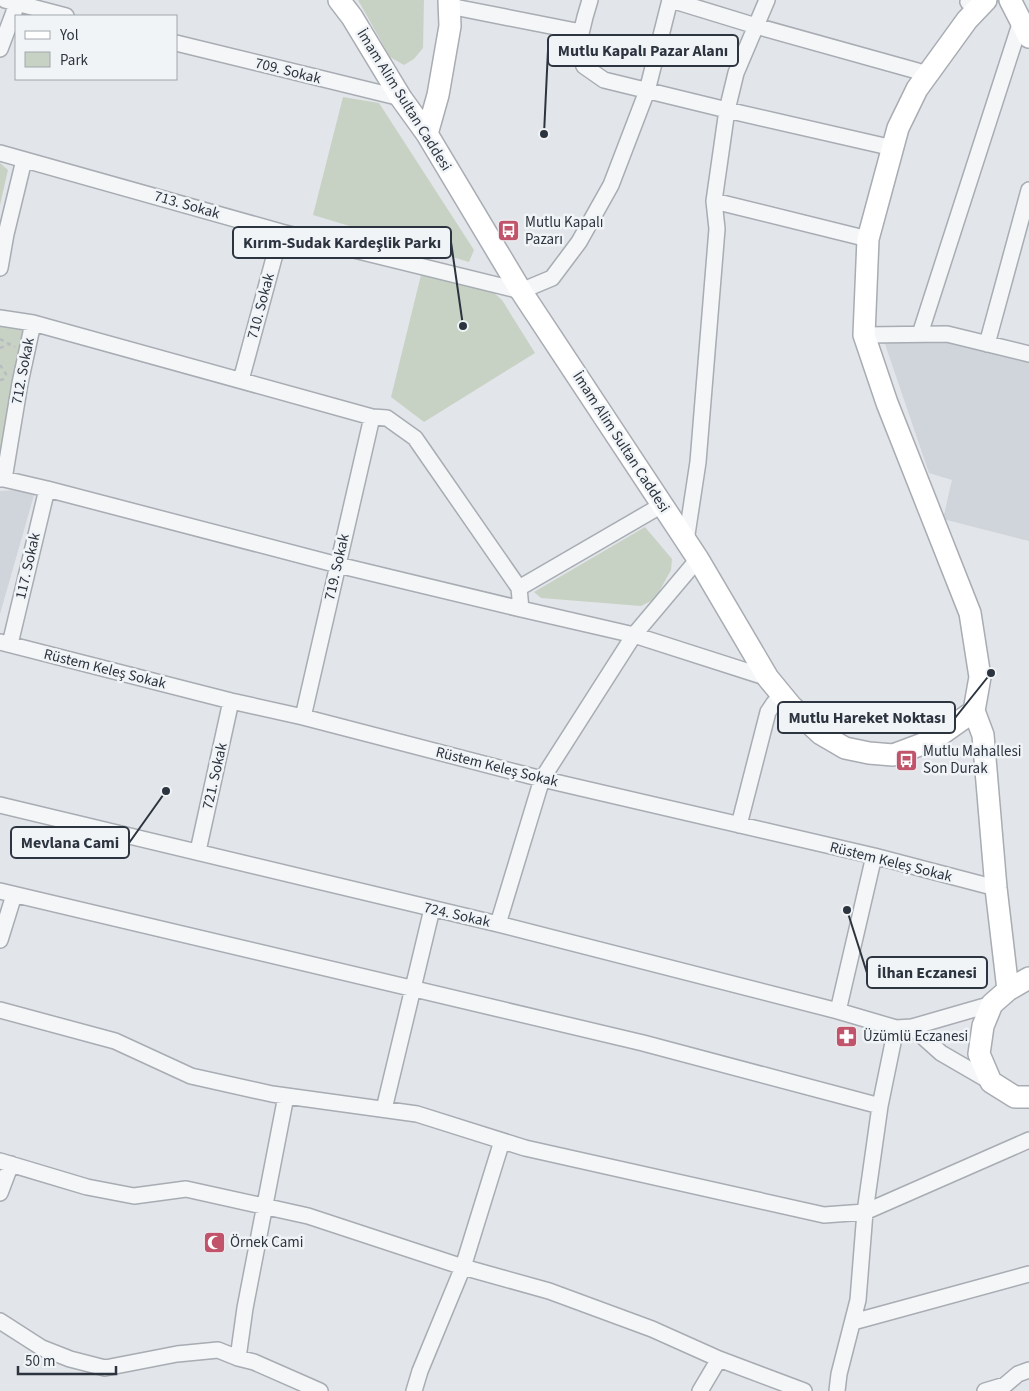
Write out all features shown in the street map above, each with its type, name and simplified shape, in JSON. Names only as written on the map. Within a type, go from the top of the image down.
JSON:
[{"type":"street","name":"İmam Alim Sultan Caddesi","points":[[339,0],[352,17],[401,98],[427,134],[521,291],[698,559],[768,678],[783,695],[821,734],[845,748],[869,753],[893,755],[933,740],[974,711]]},
{"type":"street","points":[[590,0],[578,50],[584,66],[604,80],[893,148]]},
{"type":"street","points":[[521,291],[552,278],[579,242],[610,185],[647,91],[671,0],[928,74]]},
{"type":"street","points":[[686,541],[698,462],[717,229],[714,201],[727,110],[736,73],[767,0]]},
{"type":"street","points":[[920,334],[1025,29],[1010,0]]},
{"type":"street","points":[[0,46],[11,2],[62,15]]},
{"type":"street","points":[[973,2],[967,20],[917,89],[898,128],[868,239],[864,334],[887,404],[970,613],[980,677],[974,711],[983,735],[996,888],[1008,990]]},
{"type":"street","points":[[427,134],[438,95],[450,26],[449,3],[581,32]]},
{"type":"street","name":"709. Sokak","points":[[178,43],[401,98]]},
{"type":"street","name":"713. Sokak","points":[[0,153],[281,232],[521,291]]},
{"type":"street","points":[[0,268],[3,234],[24,160]]},
{"type":"street","points":[[987,344],[1029,190]]},
{"type":"street","points":[[714,201],[868,239]]},
{"type":"street","name":"710. Sokak","points":[[241,380],[281,232]]},
{"type":"street","points":[[0,318],[33,323],[372,417],[387,418],[414,438],[519,588],[521,609]]},
{"type":"street","name":"712. Sokak","points":[[2,479],[33,323]]},
{"type":"street","points":[[864,334],[947,334],[1029,354]]},
{"type":"street","name":"719. Sokak","points":[[303,717],[372,417]]},
{"type":"street","points":[[2,479],[47,488],[338,565],[634,636],[768,678]]},
{"type":"street","name":"117. Sokak","points":[[5,643],[47,488]]},
{"type":"street","points":[[519,588],[662,505]]},
{"type":"street","points":[[498,924],[542,779],[634,636],[698,559]]},
{"type":"street","name":"Rüstem Keleş Sokak","points":[[5,643],[542,779],[874,856],[996,888]]},
{"type":"street","points":[[739,825],[768,712],[783,695]]},
{"type":"street","name":"721. Sokak","points":[[198,851],[231,701]]},
{"type":"street","name":"724. Sokak","points":[[0,805],[498,924],[838,1011],[896,1028],[912,1028],[992,1004]]},
{"type":"street","points":[[838,1011],[874,856]]},
{"type":"street","points":[[0,940],[7,893],[644,1043],[880,1106]]},
{"type":"street","points":[[384,1109],[432,909]]},
{"type":"street","points":[[991,1082],[979,1054],[983,1026],[992,1004],[1008,990],[1029,978]]},
{"type":"street","points":[[1008,990],[1029,994]]},
{"type":"street","points":[[0,1010],[115,1041],[191,1076],[286,1096],[417,1114],[534,1151],[824,1215],[865,1212],[1029,1140]]},
{"type":"street","points":[[838,1391],[839,1374],[858,1300],[865,1212],[880,1106],[896,1028]]},
{"type":"street","points":[[912,1028],[941,1053],[1024,1101]]},
{"type":"street","points":[[238,1358],[245,1308],[286,1096]]},
{"type":"street","points":[[414,1391],[463,1268],[502,1141]]},
{"type":"street","points":[[0,1193],[5,1163],[87,1187],[134,1196],[186,1189],[308,1216],[463,1268],[549,1292],[652,1329],[718,1358],[804,1391]]},
{"type":"street","points":[[853,1322],[1029,1274]]},
{"type":"street","points":[[0,1321],[42,1348],[105,1368],[177,1354],[218,1350],[254,1362],[320,1391]]},
{"type":"street","points":[[700,1391],[718,1358]]},
{"type":"street","points":[[985,1391],[1004,1386],[1018,1374],[1029,1370]]},
{"type":"path","points":[[0,339],[9,344],[0,348]]},
{"type":"path","points":[[0,365],[6,376],[10,378]]},
{"type":"shaded area","points":[[883,338],[947,342],[1029,363],[1029,541],[943,519],[952,480],[929,473]]},
{"type":"shaded area","points":[[19,490],[34,495],[0,614],[0,491]]},
{"type":"green space","points":[[358,0],[424,0],[423,48],[414,59],[404,65],[390,57]]},
{"type":"green space","points":[[343,97],[379,103],[474,250],[469,262],[313,215]]},
{"type":"green space","points":[[0,163],[8,170],[0,205]]},
{"type":"green space","points":[[421,275],[492,291],[502,300],[535,353],[424,422],[391,397]]},
{"type":"green space","points":[[0,325],[24,330],[0,457]]},
{"type":"green space","points":[[645,527],[672,559],[671,570],[655,599],[641,606],[541,598],[534,592]]},
{"type":"place","name":"Mutlu Kapalı Pazar Alanı","points":[[544,134]]},
{"type":"place","name":"Mutlu Kapalı Pazarı","points":[[509,231]]},
{"type":"place","name":"Kırım-Sudak Kardeşlik Parkı","points":[[463,326]]},
{"type":"place","name":"Mutlu Hareket Noktası","points":[[991,673]]},
{"type":"place","name":"Mutlu Mahallesi Son Durak","points":[[907,760]]},
{"type":"place","name":"Mevlana Cami","points":[[166,791]]},
{"type":"place","name":"İlhan Eczanesi","points":[[847,910]]},
{"type":"place","name":"Üzümlü Eczanesi","points":[[847,1036]]},
{"type":"place","name":"Örnek Cami","points":[[214,1242]]}]
